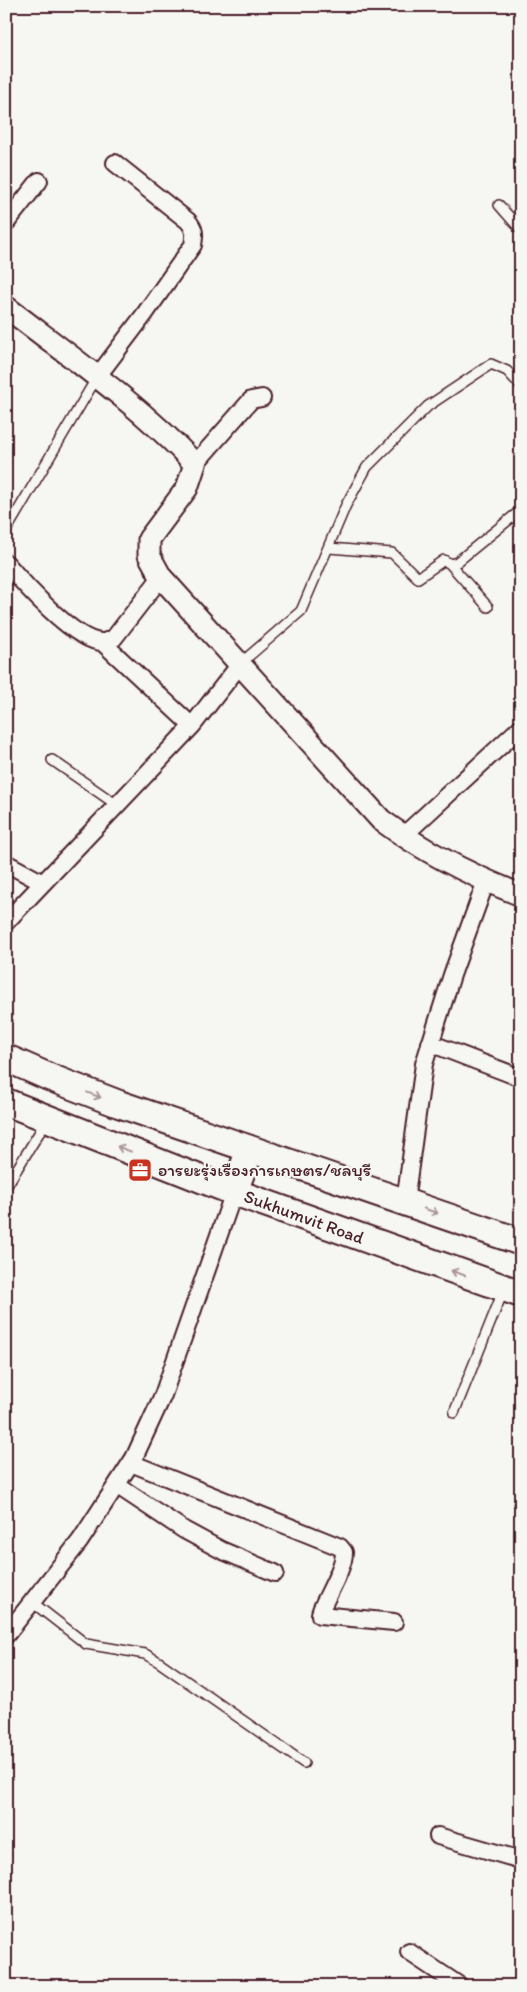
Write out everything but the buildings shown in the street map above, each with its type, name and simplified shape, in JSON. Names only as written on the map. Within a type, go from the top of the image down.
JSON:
[{"type":"main road","points":[[6,1058],[49,1078],[119,1104],[521,1242]]},
{"type":"main road","name":"Sukhumvit Road","points":[[6,1102],[47,1120],[234,1192],[512,1292]]},
{"type":"main road","points":[[234,1192],[250,1149]]},
{"type":"street","points":[[97,377],[144,315],[193,245],[195,234],[194,227],[188,221],[115,163]]},
{"type":"street","points":[[6,223],[40,181]]},
{"type":"street","points":[[6,307],[97,377],[174,442],[195,464]]},
{"type":"street","points":[[262,398],[251,400],[195,464],[187,488],[148,539],[149,555],[161,577],[241,663],[381,820],[403,836],[486,881],[521,895]]},
{"type":"street","points":[[6,563],[35,597],[79,633],[102,642],[192,726]]},
{"type":"street","points":[[102,642],[114,638],[161,577]]},
{"type":"street","points":[[6,922],[192,726],[241,663]]},
{"type":"street","points":[[403,836],[521,727]]},
{"type":"street","points":[[6,863],[43,883]]},
{"type":"street","points":[[405,1202],[424,1064],[486,881]]},
{"type":"street","points":[[430,1043],[521,1078]]},
{"type":"street","points":[[6,1635],[80,1541],[118,1486],[131,1463],[162,1395],[234,1192]]},
{"type":"street","points":[[131,1463],[340,1547],[344,1552],[343,1559],[331,1592],[319,1611],[320,1615],[394,1622]]},
{"type":"street","points":[[118,1486],[192,1534],[221,1550],[275,1573]]},
{"type":"street","points":[[438,1836],[521,1860]]},
{"type":"street","points":[[409,1952],[460,1986]]},
{"type":"lane","points":[[499,205],[521,230]]},
{"type":"lane","points":[[241,663],[300,611],[329,548],[346,504],[367,467],[428,406],[491,364],[507,371],[521,386]]},
{"type":"lane","points":[[6,531],[97,377]]},
{"type":"lane","points":[[450,564],[457,562],[521,510]]},
{"type":"lane","points":[[329,548],[392,553],[418,578],[444,560],[450,564],[488,607]]},
{"type":"lane","points":[[52,760],[117,805]]},
{"type":"lane","points":[[6,1187],[47,1120]]},
{"type":"lane","points":[[454,1413],[512,1292]]},
{"type":"lane","points":[[32,1602],[86,1644],[145,1654],[159,1662],[304,1763]]},
{"type":"place","name":"อารยะรุ่งเรืองการเกษตร/ชลบุรี","points":[[140,1170]]}]
